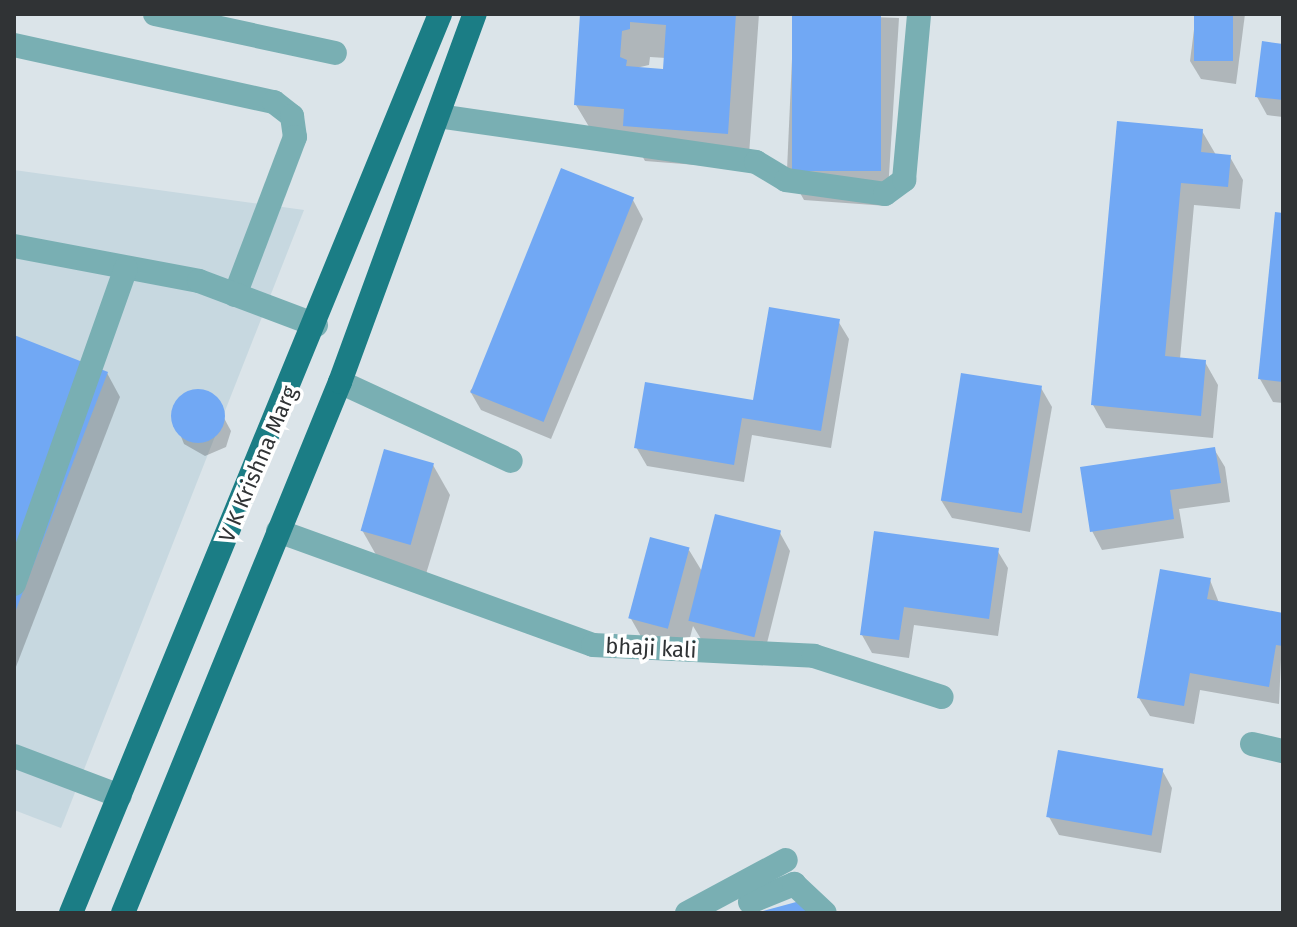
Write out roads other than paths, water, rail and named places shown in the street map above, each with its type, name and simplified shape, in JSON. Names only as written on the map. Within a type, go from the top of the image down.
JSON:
[{"type":"main road","name":"V K Krishna Marg","points":[[71,913],[316,325],[440,14]]},
{"type":"main road","name":"V K Krishna Marg","points":[[123,913],[340,382],[475,14]]},
{"type":"street","points":[[155,14],[335,53]]},
{"type":"street","points":[[438,116],[756,162],[786,180],[885,194],[904,180],[919,14]]},
{"type":"street","points":[[14,45],[274,102],[292,116],[295,137],[235,295]]},
{"type":"street","points":[[14,246],[199,281],[316,325]]},
{"type":"street","points":[[14,584],[126,268]]},
{"type":"street","points":[[340,382],[511,461]]},
{"type":"street","name":"bhaji kali","points":[[278,531],[593,645],[814,656],[942,697]]},
{"type":"street","points":[[1252,744],[1283,751]]},
{"type":"street","points":[[14,756],[120,796]]},
{"type":"street","points":[[687,913],[762,886],[800,886],[825,913]]}]
